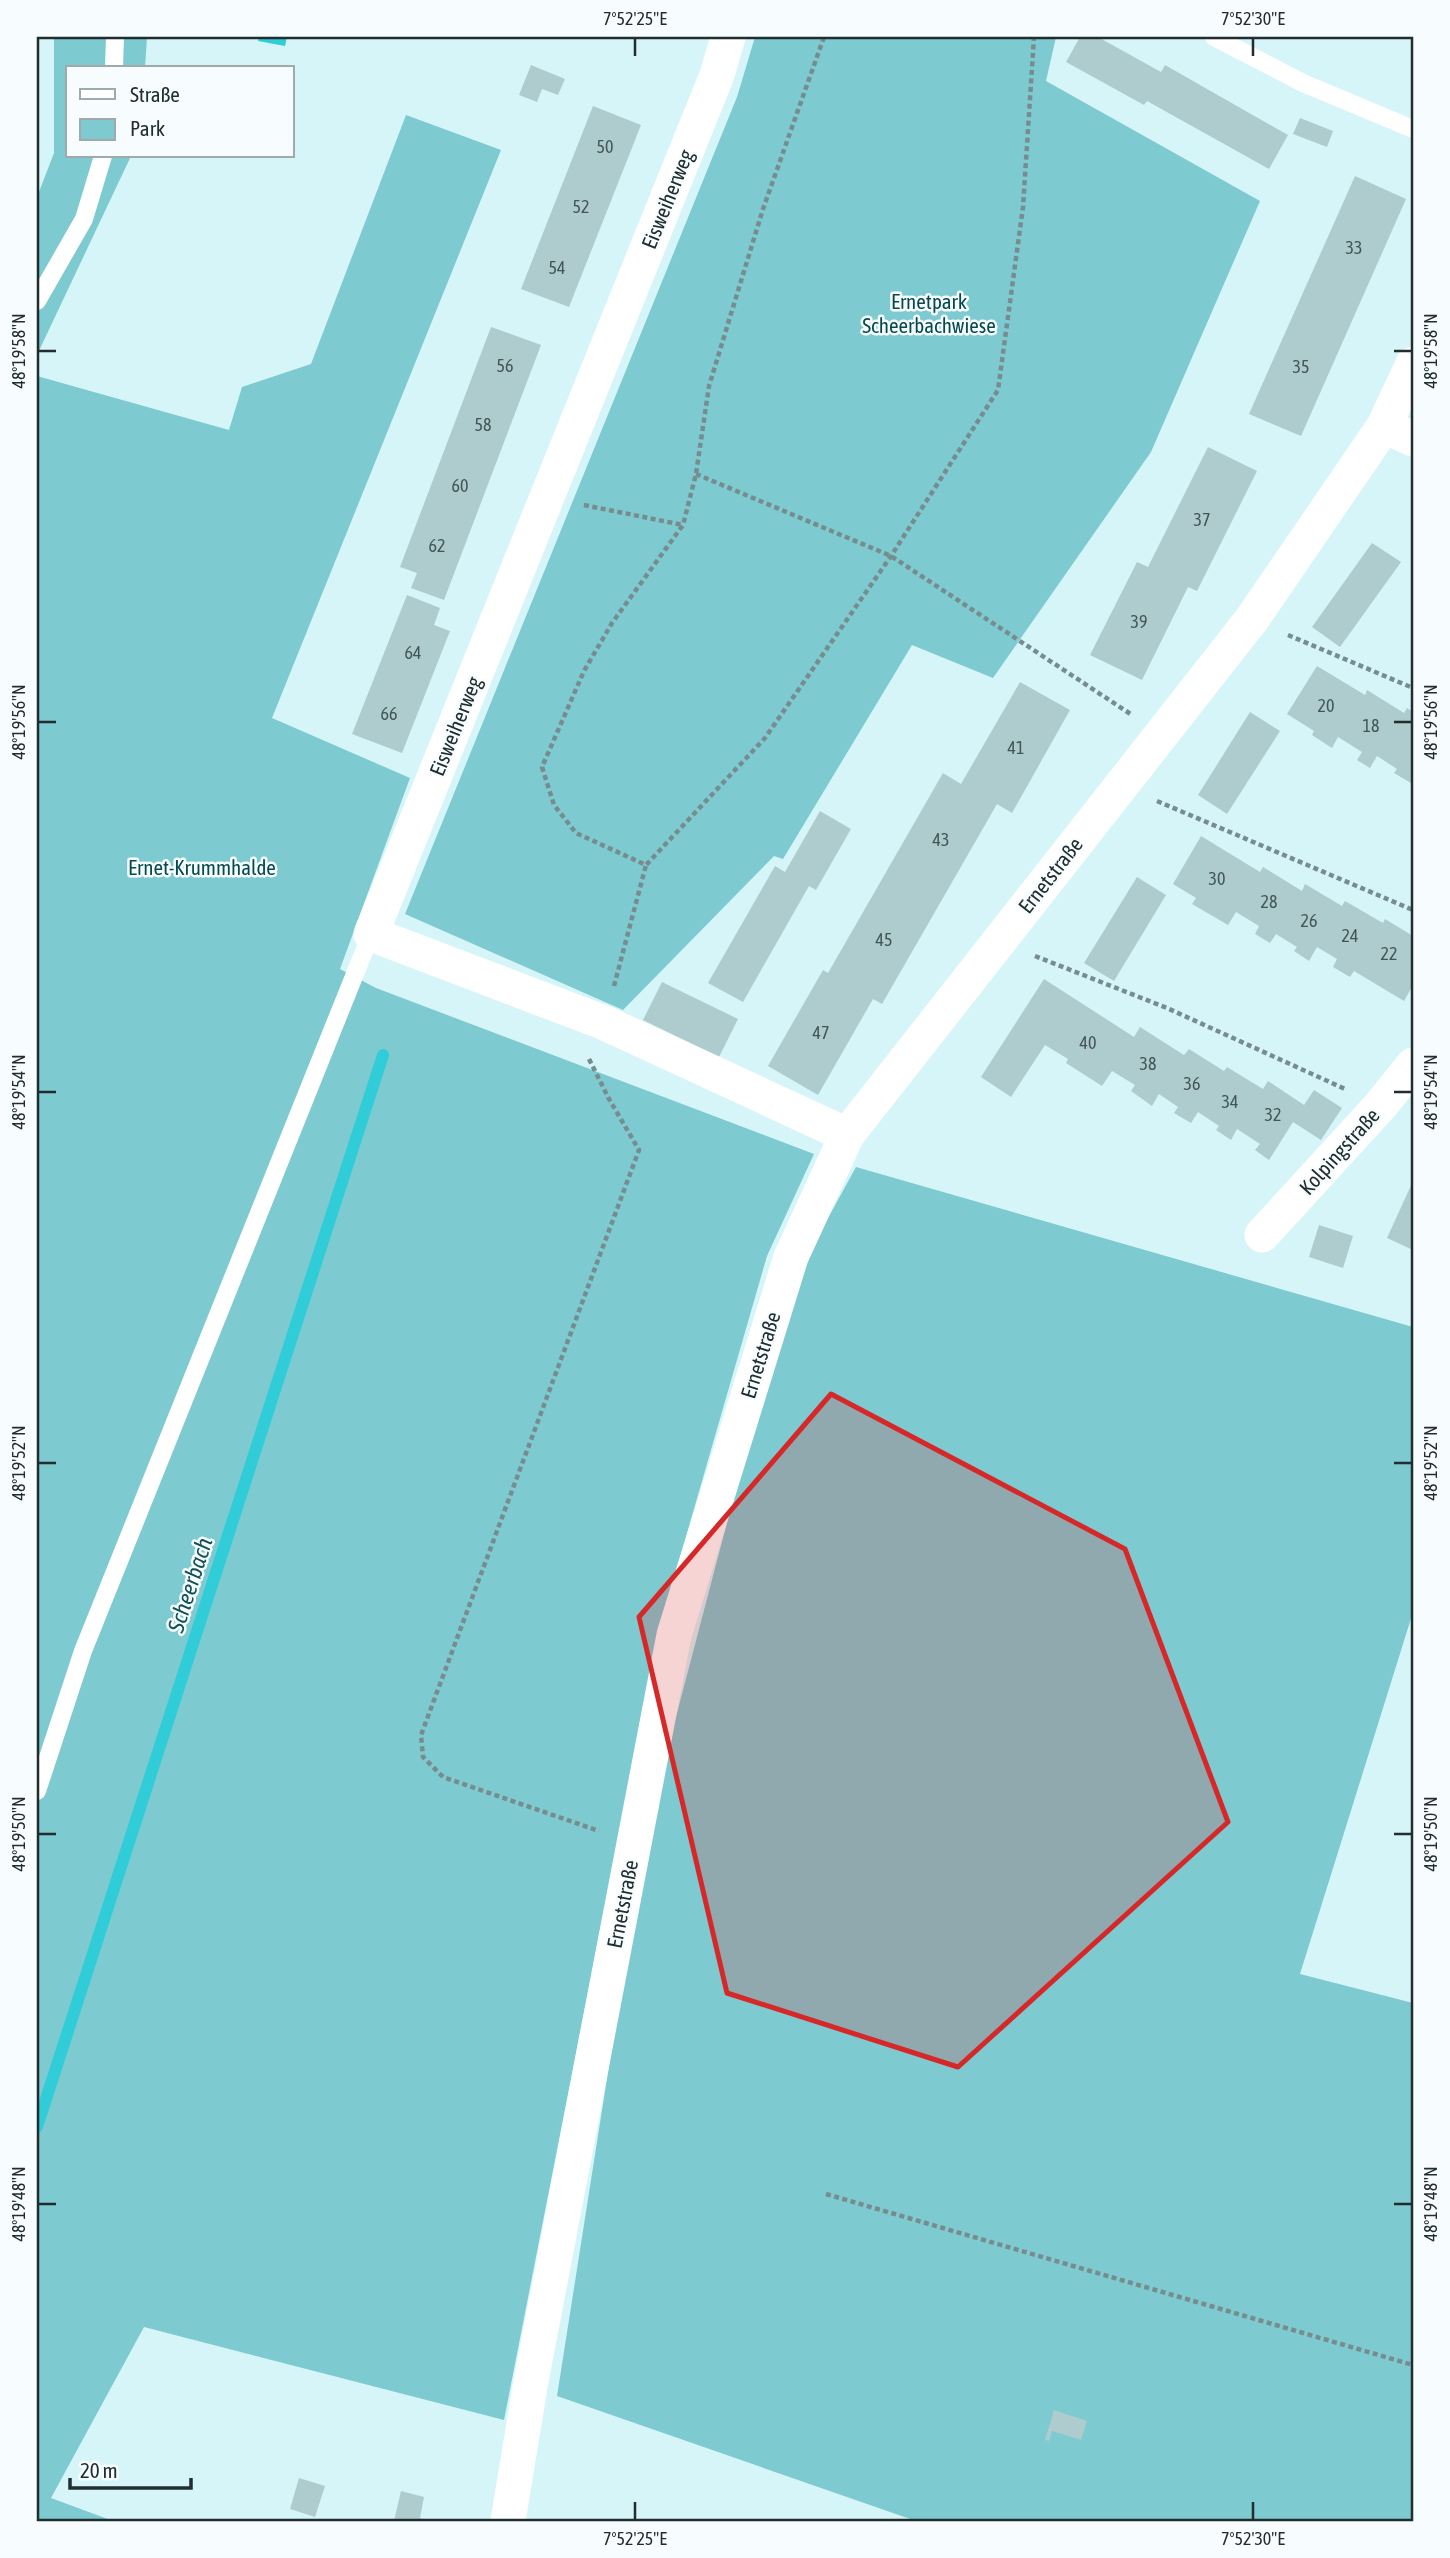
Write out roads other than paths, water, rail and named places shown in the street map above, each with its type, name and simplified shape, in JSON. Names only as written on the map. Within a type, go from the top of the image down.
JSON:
[{"type":"street","name":"Eisweiherweg","points":[[372,934],[717,75],[728,37]]},
{"type":"street","name":"Ernetstraße","points":[[508,2521],[531,2381],[674,1635],[791,1257],[847,1135],[1399,433],[1413,364]]},
{"type":"street","points":[[372,934],[605,1023],[847,1135]]},
{"type":"street","name":"Kolpingstraße","points":[[1262,1235],[1381,1105],[1413,1065]]},
{"type":"lane","points":[[114,66],[115,37]]},
{"type":"lane","points":[[1214,37],[1303,83],[1413,129]]},
{"type":"lane","points":[[37,301],[85,219],[102,158]]},
{"type":"lane","points":[[37,1791],[83,1651],[372,934]]},
{"type":"waterway","name":"Scheerbach","points":[[37,2127],[383,1055]]},
{"type":"park label","name":"Ernetpark Scheerbachwiese","points":[[929,313]]},
{"type":"park label","name":"Ernet-Krummhalde","points":[[202,867]]}]
